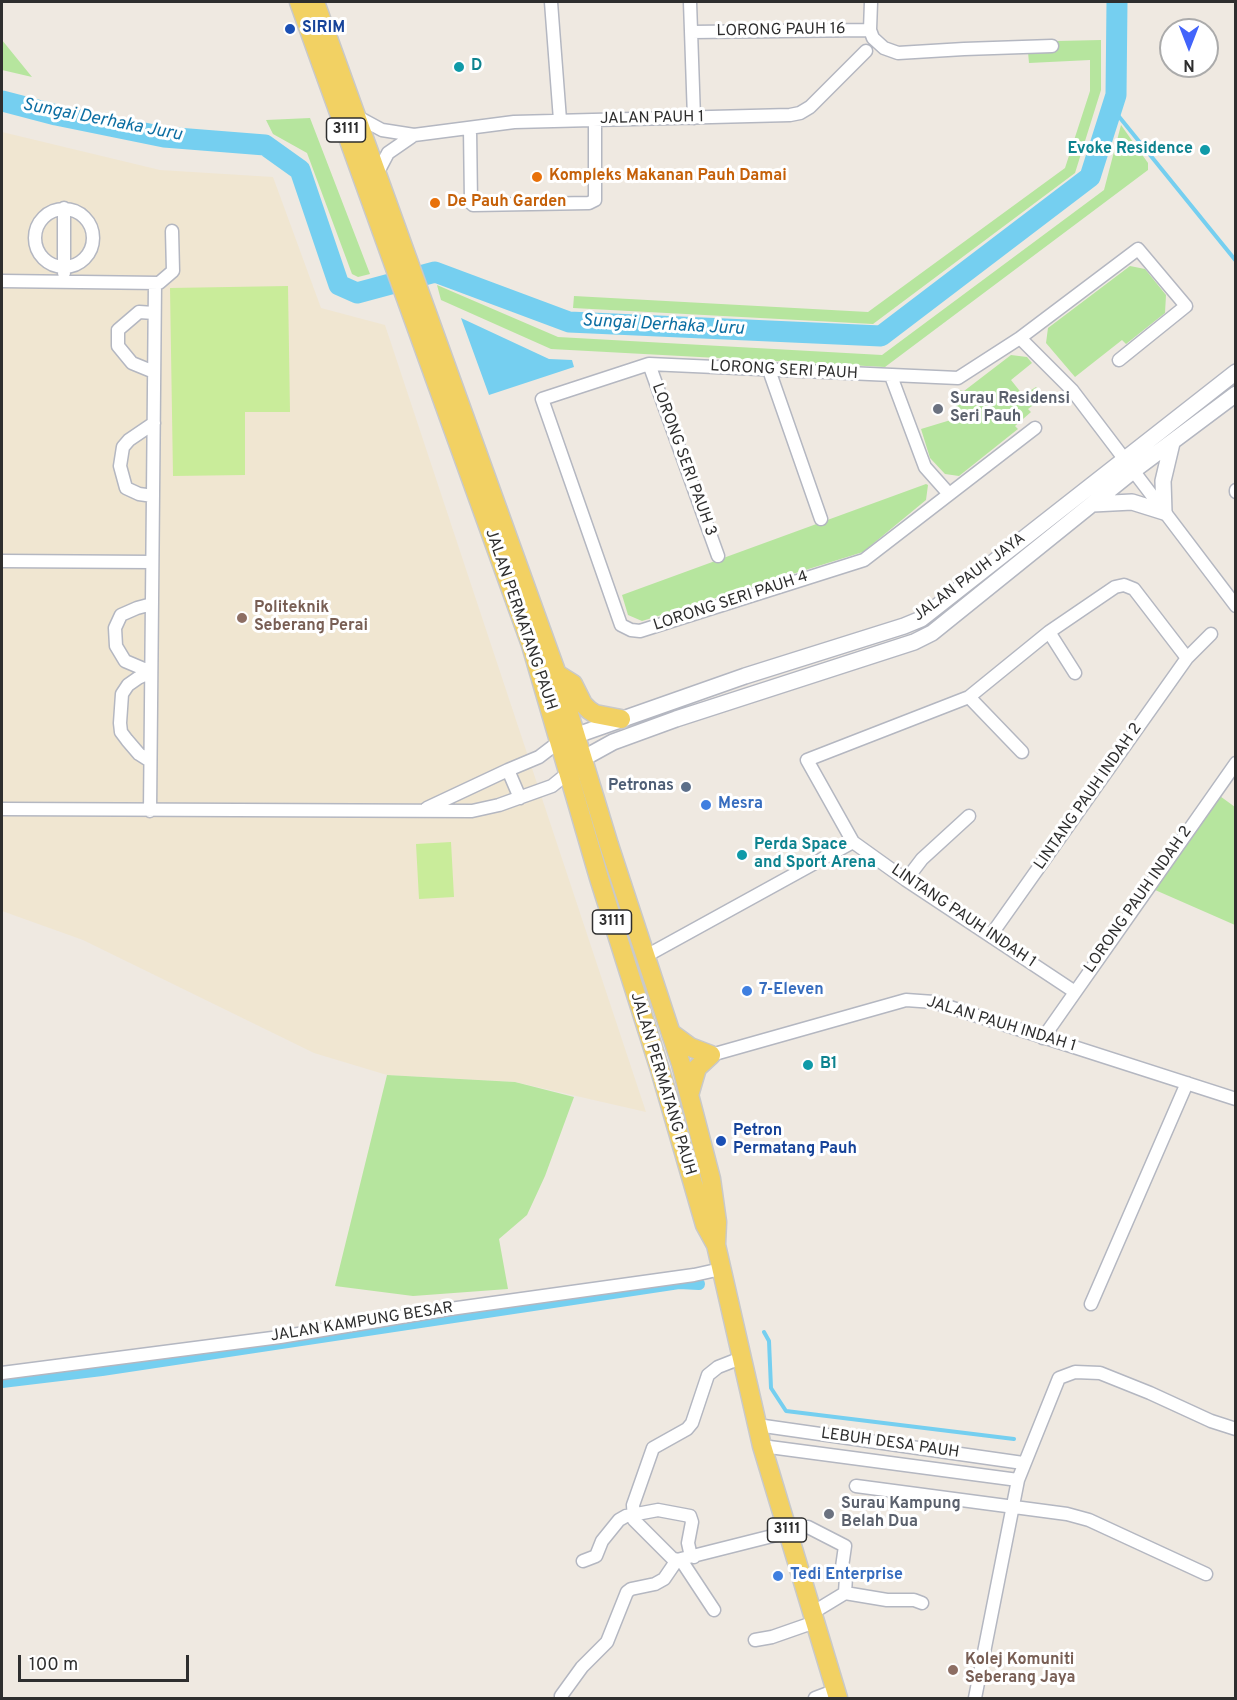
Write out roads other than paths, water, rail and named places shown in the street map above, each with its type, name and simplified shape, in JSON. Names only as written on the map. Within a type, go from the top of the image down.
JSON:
[{"type":"main road","name":"JALAN PERMATANG PAUH","points":[[299,2],[400,255],[531,645],[568,738],[584,758],[609,845],[690,1097],[711,1179],[717,1222],[716,1245],[762,1446],[837,1694]]},
{"type":"main road","name":"JALAN PERMATANG PAUH","points":[[315,2],[378,172],[400,255]]},
{"type":"main road","name":"JALAN PERMATANG PAUH","points":[[420,312],[557,674],[568,738],[568,773],[660,1070],[705,1225],[716,1245]]},
{"type":"main road","points":[[557,674],[573,684],[583,704],[589,710],[595,714],[621,719]]},
{"type":"main road","points":[[671,1033],[690,1047],[711,1055],[697,1068],[690,1097]]},
{"type":"street","points":[[551,2],[560,120]]},
{"type":"street","points":[[690,2],[694,118]]},
{"type":"street","points":[[871,2],[870,30],[873,38],[884,48],[898,53],[1052,46]]},
{"type":"street","name":"LORONG PAUH 16","points":[[691,32],[870,30]]},
{"type":"street","name":"JALAN PAUH 1","points":[[358,117],[382,130],[414,135],[514,122],[765,117],[801,113],[810,107],[866,51]]},
{"type":"street","points":[[470,128],[471,202],[473,205],[589,203],[595,200],[595,120]]},
{"type":"street","name":"JALAN PAUH 1","points":[[378,172],[388,153],[414,135]]},
{"type":"street","points":[[64,208],[64,282]]},
{"type":"street","points":[[64,208],[73,210],[88,220],[94,238],[88,255],[81,261],[64,267],[45,260],[35,243],[35,232],[45,215],[64,208]]},
{"type":"street","points":[[2,281],[159,282],[173,271],[172,231]]},
{"type":"street","name":"LORONG SERI PAUH","points":[[542,399],[649,364],[958,378],[1020,338],[1138,249],[1186,306],[1119,360]]},
{"type":"street","points":[[150,810],[155,282]]},
{"type":"street","points":[[154,313],[139,312],[118,330],[118,346],[132,363],[154,372]]},
{"type":"street","points":[[1020,338],[1072,390],[1234,602]]},
{"type":"street","name":"LORONG SERI PAUH 3","points":[[649,364],[718,556]]},
{"type":"street","points":[[769,370],[821,519]]},
{"type":"street","name":"JALAN PAUH JAYA","points":[[568,738],[745,676],[914,623],[1129,465],[1236,372]]},
{"type":"street","points":[[891,376],[925,467],[949,494]]},
{"type":"street","name":"JALAN PAUH JAYA","points":[[568,773],[584,758],[613,742],[676,719],[924,638],[1093,504],[1129,465],[1172,443],[1236,394]]},
{"type":"street","name":"LORONG SERI PAUH 4","points":[[542,399],[621,625],[640,632],[864,560],[1035,428]]},
{"type":"street","points":[[153,496],[139,494],[126,488],[120,466],[123,447],[129,440],[154,423]]},
{"type":"street","points":[[1164,512],[1163,481],[1172,443]]},
{"type":"street","points":[[1093,504],[1132,501],[1164,512]]},
{"type":"street","points":[[2,561],[152,562]]},
{"type":"street","points":[[1022,752],[969,697],[1049,632],[1114,587],[1124,585],[1134,589],[1187,658]]},
{"type":"street","points":[[151,672],[125,661],[116,646],[115,628],[121,615],[152,604]]},
{"type":"street","points":[[1049,632],[1075,673]]},
{"type":"street","name":"LINTANG PAUH INDAH 2","points":[[992,935],[1187,658],[1211,634]]},
{"type":"street","points":[[150,761],[139,754],[127,740],[121,732],[120,723],[122,694],[128,685],[151,672]]},
{"type":"street","name":"LINTANG PAUH INDAH 1","points":[[969,697],[807,760],[853,842],[906,880],[1075,992]]},
{"type":"street","points":[[423,810],[539,758],[568,738]]},
{"type":"street","name":"LORONG PAUH INDAH 2","points":[[1043,1038],[1236,763]]},
{"type":"street","points":[[508,770],[520,798]]},
{"type":"street","points":[[2,809],[472,811],[520,798],[552,786],[568,773]]},
{"type":"street","points":[[906,880],[922,859],[969,816]]},
{"type":"street","points":[[646,956],[853,842]]},
{"type":"street","name":"JALAN PAUH INDAH 1","points":[[660,1070],[906,999],[934,1002],[1236,1099]]},
{"type":"street","points":[[1091,1304],[1187,1083]]},
{"type":"street","name":"JALAN KAMPUNG BESAR","points":[[2,1373],[280,1337],[450,1309],[694,1275],[721,1269]]},
{"type":"street","points":[[741,1358],[718,1367],[708,1376],[692,1423],[687,1429],[653,1448],[633,1505],[634,1520],[672,1558],[679,1560],[808,1527],[845,1546],[842,1567],[846,1577],[845,1593]]},
{"type":"street","points":[[975,1698],[1018,1480],[1059,1377],[1075,1372],[1100,1373],[1150,1393],[1211,1422],[1236,1429]]},
{"type":"street","name":"LEBUH DESA PAUH","points":[[757,1425],[1023,1463]]},
{"type":"street","name":"LEBUH DESA PAUH","points":[[762,1446],[1018,1480]]},
{"type":"street","points":[[856,1486],[1067,1514],[1089,1520],[1206,1574]]},
{"type":"street","points":[[584,1561],[596,1556],[602,1541],[619,1520],[658,1510],[690,1516],[692,1522],[688,1543],[694,1557]]},
{"type":"street","points":[[679,1560],[714,1611]]},
{"type":"street","points":[[561,1696],[582,1667],[606,1642],[627,1592],[656,1584],[664,1579],[679,1560]]},
{"type":"street","points":[[755,1640],[814,1617],[845,1593],[887,1600],[915,1600],[922,1603]]},
{"type":"street","points":[[815,1698],[837,1694]]},
{"type":"water","points":[[461,318],[549,359],[572,360],[574,367],[489,395]]},
{"type":"waterway","name":"Sungai Derhaka Juru","points":[[2,101],[56,115],[164,137],[265,145],[300,170],[339,285],[357,293],[435,272],[569,322],[881,336],[1090,177],[1116,95],[1117,2]]},
{"type":"waterway","points":[[1112,108],[1236,261]]},
{"type":"waterway","points":[[2,1382],[102,1370],[679,1283],[699,1284]]},
{"type":"waterway","points":[[764,1332],[769,1341],[771,1388],[786,1411],[1014,1439]]},
{"type":"place","name":"SIRIM","points":[[290,29]]},
{"type":"place","name":"D","points":[[459,67]]},
{"type":"place","name":"Evoke Residence","points":[[1205,150]]},
{"type":"place","name":"Kompleks Makanan Pauh Damai","points":[[537,177]]},
{"type":"place","name":"De Pauh Garden","points":[[435,203]]},
{"type":"place","name":"Surau Residensi Seri Pauh","points":[[938,409]]},
{"type":"place","name":"Politeknik Seberang Perai","points":[[242,618]]},
{"type":"place","name":"Petronas","points":[[686,787]]},
{"type":"place","name":"Mesra","points":[[706,805]]},
{"type":"place","name":"Perda Space and Sport Arena","points":[[742,855]]},
{"type":"place","name":"7-Eleven","points":[[747,991]]},
{"type":"place","name":"B1","points":[[808,1065]]},
{"type":"place","name":"Petron Permatang Pauh","points":[[721,1141]]},
{"type":"place","name":"Surau Kampung Belah Dua","points":[[829,1514]]},
{"type":"place","name":"Tedi Enterprise","points":[[778,1576]]},
{"type":"place","name":"Kolej Komuniti Seberang Jaya","points":[[953,1670]]}]
